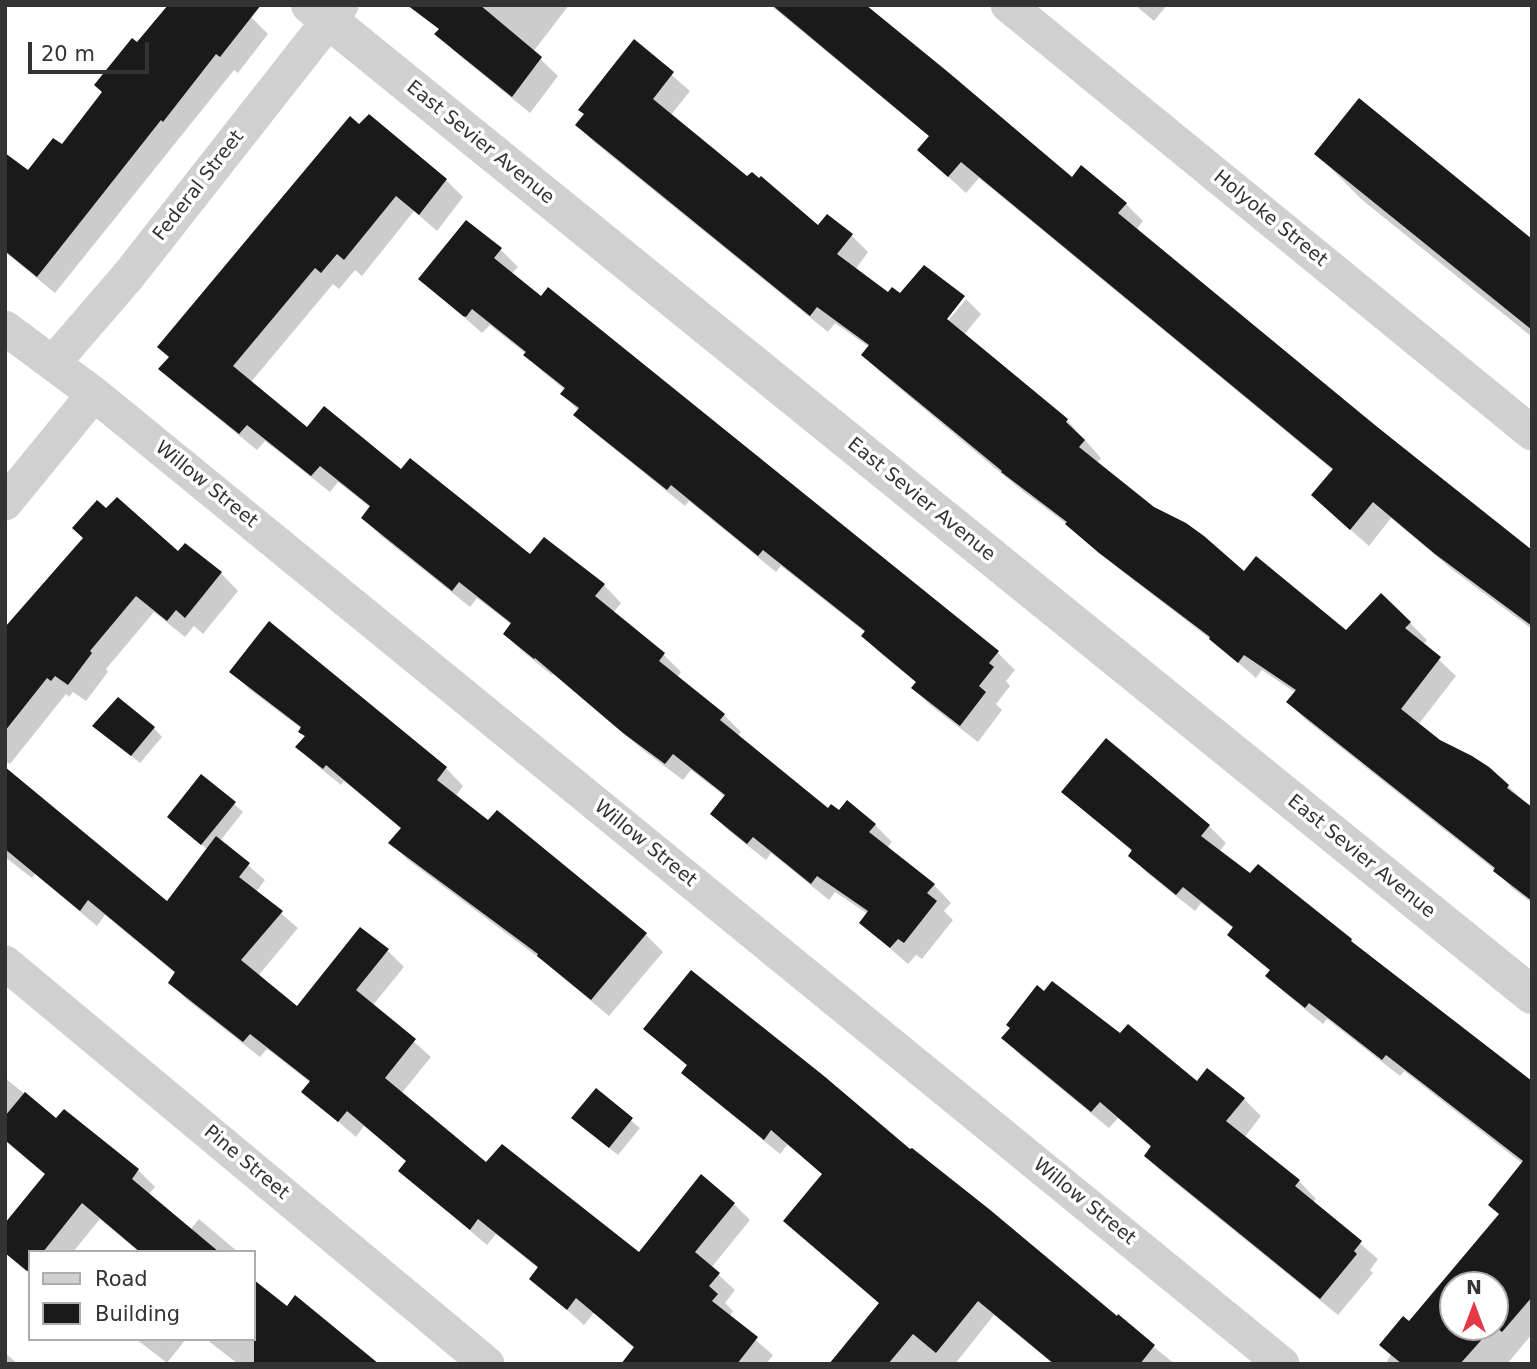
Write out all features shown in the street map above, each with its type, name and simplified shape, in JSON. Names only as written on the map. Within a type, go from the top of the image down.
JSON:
[{"type":"street","name":"Holyoke Street","points":[[1008,5],[1532,433]]},
{"type":"street","name":"Federal Street","points":[[53,363],[129,275],[326,10]]},
{"type":"street","name":"East Sevier Avenue","points":[[326,10],[1532,995]]},
{"type":"street","name":"Willow Street","points":[[5,328],[94,394],[1282,1364]]},
{"type":"street","points":[[5,503],[94,394]]},
{"type":"street","name":"Pine Street","points":[[5,963],[487,1364]]},
{"type":"building","points":[[168,5],[261,5],[220,57],[216,54],[163,122],[161,120],[37,277],[5,251],[5,153],[28,170],[53,138],[62,144],[102,92],[94,85],[132,38],[137,42]]},
{"type":"building","points":[[407,5],[480,5],[542,57],[512,97],[434,34],[439,29]]},
{"type":"building","points":[[772,5],[866,5],[1072,177],[1081,165],[1127,203],[1118,213],[1376,426],[1532,550],[1532,626],[1435,554],[1373,502],[1350,530],[1311,495],[1333,469],[961,162],[948,177],[917,150],[929,136]]},
{"type":"building","points":[[634,39],[674,72],[653,99],[747,176],[752,172],[759,178],[761,176],[818,225],[827,214],[853,234],[837,254],[888,292],[892,287],[900,293],[924,265],[965,296],[947,319],[1068,419],[1066,422],[1085,440],[1079,447],[1154,507],[1186,523],[1244,571],[1256,556],[1346,630],[1381,593],[1411,622],[1405,628],[1441,657],[1401,709],[1440,740],[1489,767],[1509,785],[1507,788],[1532,807],[1532,901],[1493,871],[1495,868],[1286,702],[1296,690],[1244,655],[1238,663],[1209,639],[1210,637],[1099,553],[1065,524],[1067,522],[1001,472],[861,355],[869,345],[817,307],[810,316],[575,125],[584,114],[578,110]]},
{"type":"building","points":[[1359,98],[1532,239],[1532,330],[1314,154]]},
{"type":"building","points":[[369,114],[447,179],[419,215],[396,196],[344,260],[337,254],[321,273],[315,268],[233,366],[307,427],[324,406],[401,469],[410,458],[530,554],[544,537],[605,584],[595,596],[665,653],[659,661],[725,714],[720,720],[828,808],[831,804],[839,810],[847,800],[876,824],[869,832],[935,884],[927,893],[937,901],[904,943],[898,939],[890,948],[859,923],[868,911],[817,876],[811,884],[753,837],[747,844],[710,814],[725,795],[673,754],[665,764],[623,733],[503,634],[511,623],[459,582],[452,591],[361,518],[370,506],[320,466],[311,476],[247,425],[239,434],[158,369],[169,357],[157,347],[350,116],[359,124]]},
{"type":"building","points":[[466,220],[502,248],[494,258],[541,296],[548,287],[999,651],[989,663],[994,667],[979,686],[986,692],[960,726],[911,688],[916,682],[861,636],[865,631],[763,550],[758,556],[671,485],[667,490],[573,415],[579,408],[560,394],[565,388],[523,355],[526,352],[472,309],[466,317],[463,316],[418,279]]},
{"type":"building","points":[[117,497],[178,551],[185,543],[222,572],[185,618],[176,610],[167,621],[136,596],[90,651],[92,653],[68,685],[55,676],[51,681],[47,678],[5,731],[5,627],[83,538],[72,528],[97,500],[106,508]]},
{"type":"building","points":[[269,621],[447,767],[437,780],[488,820],[497,810],[647,933],[591,1000],[537,956],[538,954],[388,843],[401,828],[326,765],[323,769],[295,747],[305,736],[298,732],[301,727],[229,672]]},
{"type":"building","points":[[118,697],[155,727],[131,756],[92,726]]},
{"type":"building","points":[[1106,738],[1210,825],[1201,836],[1250,873],[1258,864],[1352,939],[1351,941],[1532,1081],[1532,1297],[1509,1324],[1509,1271],[1451,1271],[1499,1214],[1488,1205],[1523,1161],[1386,1055],[1382,1060],[1309,1003],[1305,1008],[1265,976],[1270,970],[1227,935],[1233,927],[1183,887],[1176,895],[1128,856],[1132,850],[1061,792]]},
{"type":"building","points":[[5,767],[167,901],[216,836],[250,863],[239,877],[283,911],[241,960],[297,1006],[360,927],[389,949],[356,990],[416,1039],[385,1078],[486,1162],[502,1144],[639,1252],[701,1174],[735,1203],[695,1252],[720,1273],[709,1286],[718,1294],[712,1301],[758,1337],[737,1364],[621,1364],[634,1347],[576,1298],[567,1310],[529,1279],[538,1267],[478,1219],[470,1230],[398,1171],[406,1161],[347,1111],[338,1122],[301,1092],[310,1081],[250,1034],[243,1042],[168,983],[175,972],[88,900],[80,911],[5,849]]},
{"type":"building","points":[[201,774],[236,802],[201,845],[167,817]]},
{"type":"building","points":[[691,970],[1155,1345],[1140,1364],[1054,1364],[978,1301],[936,1353],[913,1334],[888,1364],[829,1364],[879,1303],[783,1221],[822,1174],[771,1130],[764,1140],[681,1073],[687,1065],[643,1029]]},
{"type":"building","points":[[1052,981],[1120,1033],[1128,1024],[1197,1081],[1207,1068],[1245,1098],[1226,1121],[1300,1180],[1295,1186],[1362,1241],[1354,1251],[1357,1254],[1320,1299],[1144,1156],[1151,1146],[1100,1102],[1091,1112],[1001,1038],[1010,1028],[1006,1025],[1037,985],[1044,991]]},
{"type":"building","points":[[596,1088],[633,1118],[609,1148],[571,1118]]},
{"type":"building","points":[[25,1092],[56,1118],[64,1109],[139,1169],[132,1179],[217,1250],[138,1250],[82,1203],[45,1250],[28,1250],[27,1271],[5,1253],[5,1223],[45,1174],[5,1140],[5,1116]]},
{"type":"building","points":[[256,1282],[287,1306],[295,1295],[379,1364],[254,1364]]},
{"type":"building","points":[[1439,1285],[1439,1341],[1481,1341],[1460,1364],[1402,1364],[1379,1345],[1403,1316],[1409,1321]]}]
